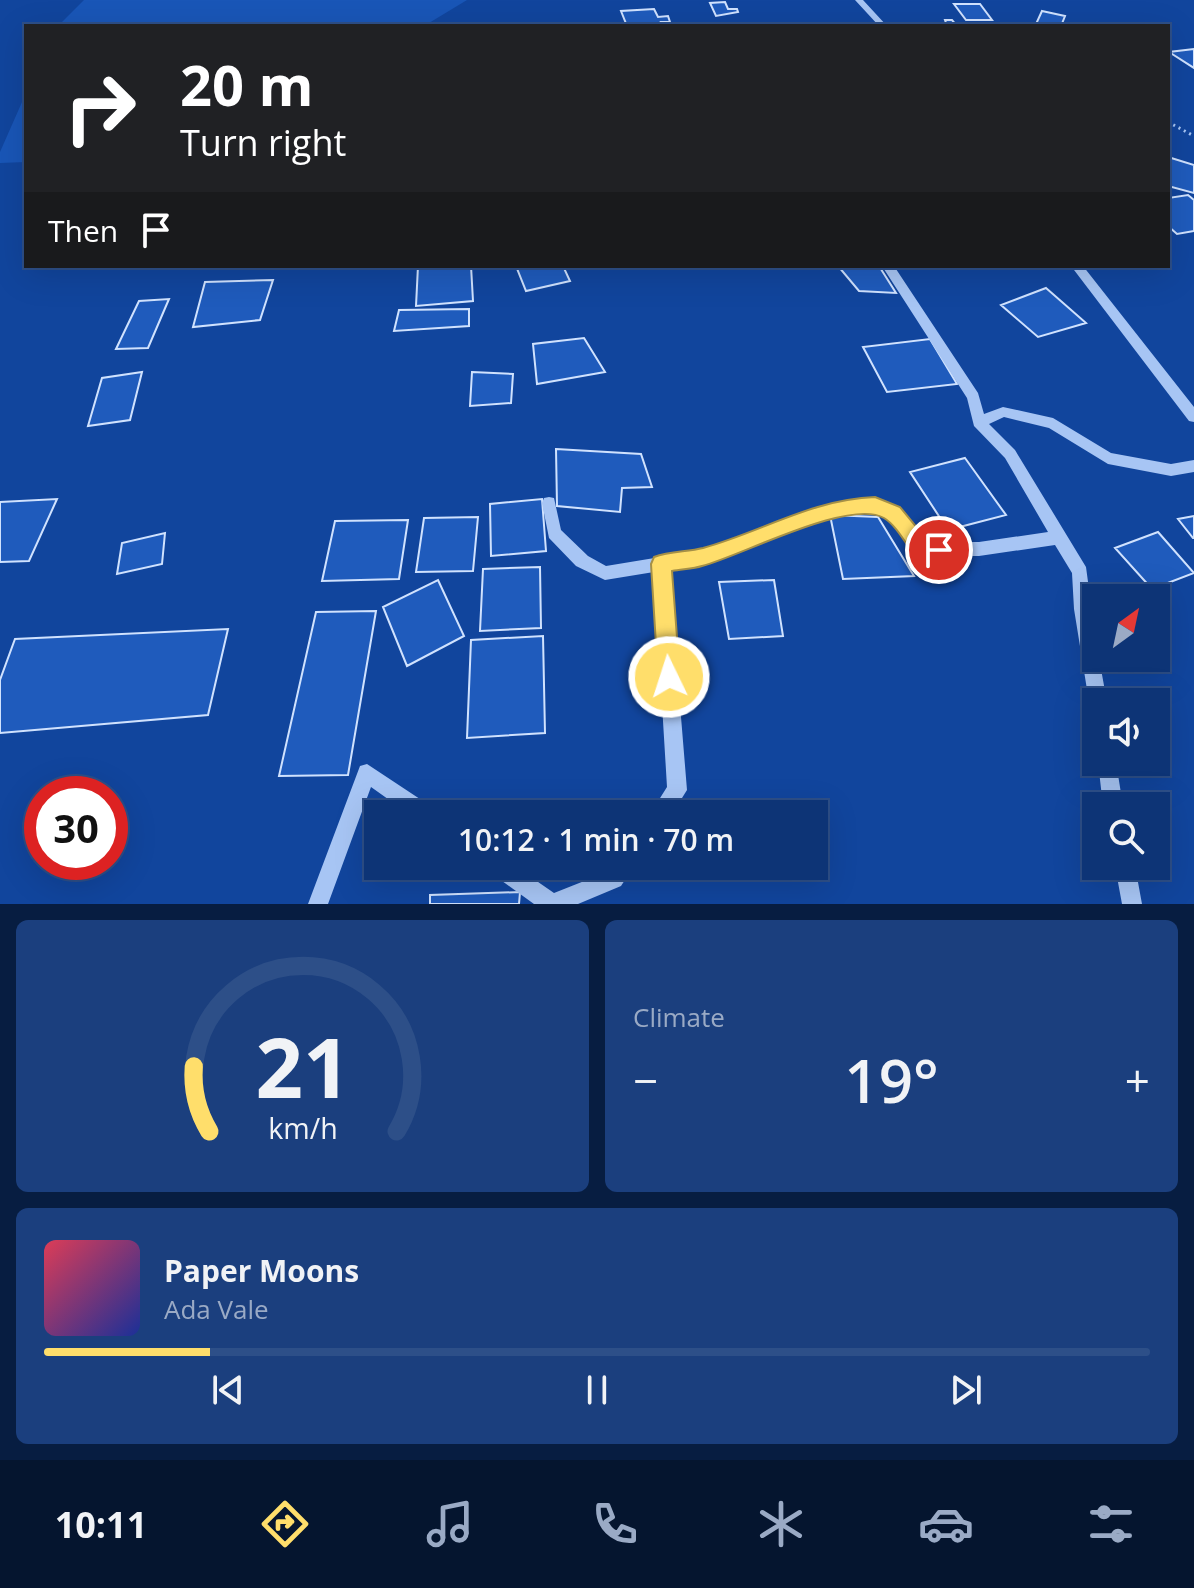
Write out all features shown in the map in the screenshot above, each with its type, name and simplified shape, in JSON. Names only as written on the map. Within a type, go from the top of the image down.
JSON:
[{"type":"street","points":[[859,0],[881,24]]},
{"type":"street","points":[[889,268],[973,397],[979,422],[1010,454],[1080,572],[1082,609],[1096,688]]},
{"type":"street","points":[[1079,268],[1194,417]]},
{"type":"street","points":[[979,422],[1003,412],[1053,423],[1108,458],[1171,470],[1194,466]]},
{"type":"street","points":[[549,503],[554,533],[582,561],[605,573],[703,557],[807,518],[853,506],[875,505],[894,513],[922,549],[979,549],[1060,537]]},
{"type":"street","points":[[661,564],[677,790],[670,800]]},
{"type":"street","points":[[318,904],[367,773],[405,800]]},
{"type":"street","points":[[518,880],[552,904],[612,880]]},
{"type":"street","points":[[1128,880],[1132,904]]},
{"type":"path","points":[[1170,123],[1194,136]]},
{"type":"shaded area","points":[[84,0],[467,0],[427,24],[60,24]]},
{"type":"shaded area","points":[[24,98],[24,162],[0,163],[0,152]]},
{"type":"building","points":[[725,2],[728,9],[737,9],[738,12],[716,16],[710,3]]},
{"type":"building","points":[[954,4],[980,4],[992,20],[966,20]]},
{"type":"building","points":[[654,9],[658,17],[668,16],[670,22],[626,24],[621,11]]},
{"type":"building","points":[[1042,11],[1065,16],[1062,24],[1036,24]]},
{"type":"building","points":[[945,20],[952,20],[955,24],[908,23],[946,23]]},
{"type":"building","points":[[1194,49],[1194,68],[1170,53]]},
{"type":"building","points":[[1170,158],[1194,165],[1194,193],[1170,187]]},
{"type":"building","points":[[1188,195],[1194,200],[1194,231],[1177,234],[1170,228],[1170,198]]},
{"type":"building","points":[[418,268],[471,268],[473,301],[416,306]]},
{"type":"building","points":[[517,268],[564,268],[570,281],[526,291]]},
{"type":"building","points":[[840,268],[880,268],[896,293],[859,291]]},
{"type":"building","points":[[273,280],[260,320],[193,327],[205,282]]},
{"type":"building","points":[[1046,288],[1086,323],[1038,337],[1001,305]]},
{"type":"building","points":[[169,299],[148,348],[116,349],[139,301]]},
{"type":"building","points":[[469,309],[469,326],[394,331],[399,310]]},
{"type":"building","points":[[584,338],[605,372],[537,384],[533,344]]},
{"type":"building","points":[[930,339],[957,384],[887,392],[863,347]]},
{"type":"building","points":[[142,372],[130,420],[88,426],[102,378]]},
{"type":"building","points":[[472,372],[513,374],[511,403],[470,406]]},
{"type":"building","points":[[556,449],[641,454],[652,487],[622,488],[620,512],[557,506]]},
{"type":"building","points":[[965,458],[1006,515],[948,530],[910,472]]},
{"type":"building","points":[[57,499],[29,561],[0,562],[0,502]]},
{"type":"building","points":[[542,499],[546,551],[491,556],[490,504]]},
{"type":"building","points":[[830,515],[878,517],[914,576],[843,579]]},
{"type":"building","points":[[1194,516],[1194,538],[1193,538],[1178,519]]},
{"type":"building","points":[[478,517],[473,571],[416,572],[424,518]]},
{"type":"building","points":[[408,520],[399,579],[322,581],[335,521]]},
{"type":"building","points":[[1158,532],[1194,573],[1165,584],[1147,584],[1115,548]]},
{"type":"building","points":[[165,533],[162,564],[117,574],[122,543]]},
{"type":"building","points":[[540,567],[541,628],[480,631],[483,569]]},
{"type":"building","points":[[438,580],[464,636],[407,666],[383,607]]},
{"type":"building","points":[[774,580],[783,636],[729,639],[719,582]]},
{"type":"building","points":[[376,611],[348,775],[279,776],[316,612]]},
{"type":"building","points":[[228,629],[208,715],[0,733],[0,680],[15,639]]},
{"type":"building","points":[[543,636],[545,733],[467,738],[471,640]]},
{"type":"building","points":[[520,892],[519,904],[430,904],[430,895]]},
{"type":"route","points":[[669,677],[661,564],[703,557],[807,518],[853,506],[875,505],[894,513],[922,549],[939,550]]}]
